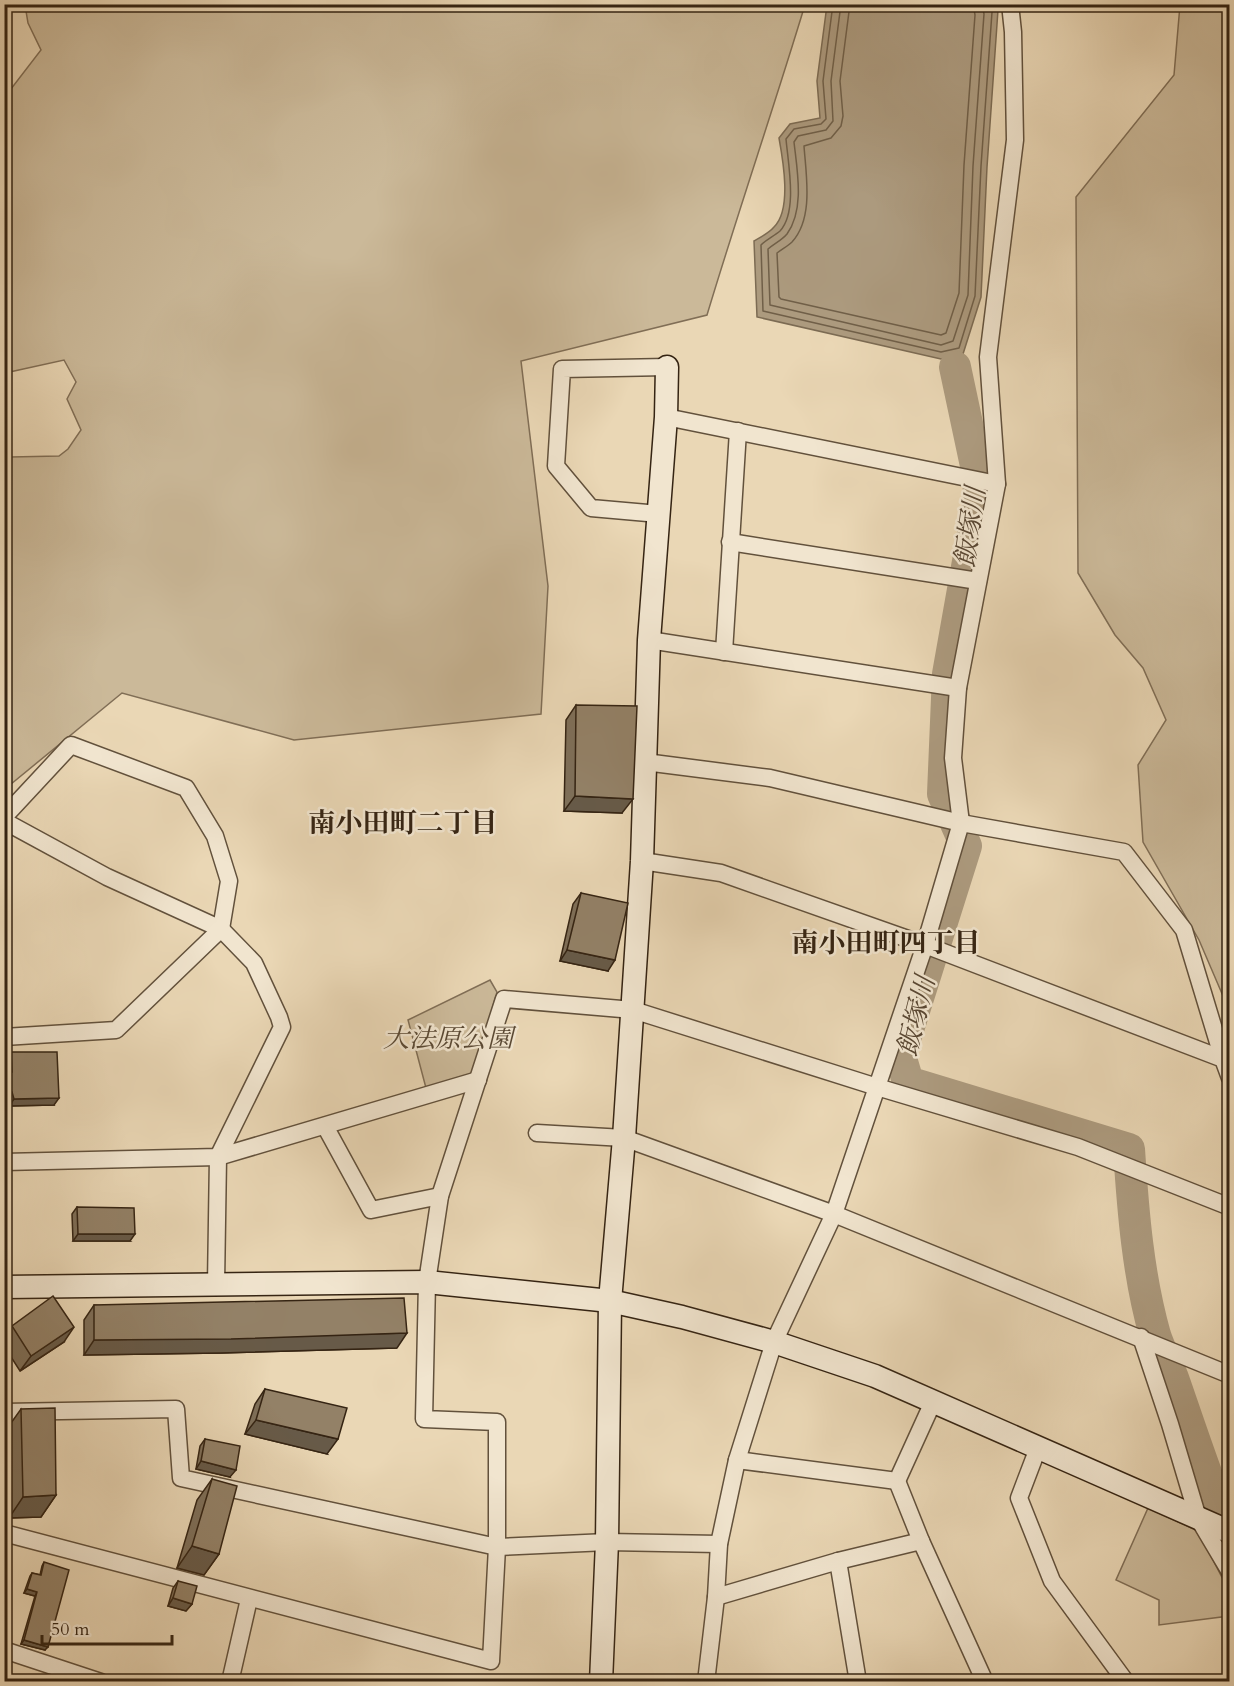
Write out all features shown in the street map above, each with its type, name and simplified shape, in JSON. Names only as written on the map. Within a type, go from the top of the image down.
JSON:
[{"type":"street","points":[[706,1682],[716,1597],[719,1544],[737,1460],[774,1342],[834,1214],[925,945],[961,823],[953,758],[958,688],[997,484],[988,357],[1015,140],[1013,32],[1010,4]]},
{"type":"street","points":[[601,1682],[607,1542],[610,1301],[633,1010],[642,861],[649,640],[666,417],[667,367],[562,369],[556,466],[591,508],[658,513]]},
{"type":"street","points":[[666,417],[997,484]]},
{"type":"street","points":[[724,652],[738,431]]},
{"type":"street","points":[[730,542],[978,581]]},
{"type":"street","points":[[649,640],[958,688]]},
{"type":"street","points":[[4,1037],[116,1030],[221,929],[229,880],[215,836],[186,788],[71,745],[4,819],[107,877],[221,929],[254,963],[279,1017],[282,1027],[218,1157],[216,1284]]},
{"type":"street","points":[[645,762],[770,778],[961,823],[1124,852],[1184,930],[1230,1078]]},
{"type":"street","points":[[642,861],[721,873],[925,945],[1223,1059]]},
{"type":"street","points":[[4,1533],[491,1662],[497,1547],[498,1422],[424,1419],[427,1282],[440,1196],[504,999],[633,1010],[877,1088],[1078,1147],[1230,1208]]},
{"type":"street","points":[[4,1162],[218,1157],[478,1080]]},
{"type":"street","points":[[325,1126],[371,1210],[440,1196]]},
{"type":"street","points":[[537,1133],[624,1138],[834,1214],[1229,1373]]},
{"type":"street","points":[[4,1287],[427,1282],[610,1301],[682,1317],[774,1342],[875,1376],[1230,1532]]},
{"type":"street","points":[[1141,1337],[1198,1518],[1230,1572]]},
{"type":"street","points":[[933,1402],[897,1481],[921,1541],[985,1682]]},
{"type":"street","points":[[4,1412],[176,1409],[182,1478],[497,1547],[607,1542],[719,1544]]},
{"type":"street","points":[[1038,1448],[1019,1498],[1052,1581],[1126,1682]]},
{"type":"street","points":[[737,1460],[897,1481]]},
{"type":"street","points":[[716,1597],[838,1561],[921,1541]]},
{"type":"street","points":[[838,1561],[858,1682]]},
{"type":"street","points":[[230,1682],[249,1599]]},
{"type":"street","points":[[4,1650],[101,1682]]},
{"type":"green space","points":[[25,5],[803,5],[804,8],[707,315],[521,361],[548,586],[541,714],[294,740],[122,693],[5,789],[5,453],[10,457],[59,456],[68,449],[81,430],[67,399],[76,382],[64,360],[5,373],[4,98],[41,50],[28,23]]},
{"type":"green space","points":[[1180,5],[1229,5],[1229,1010],[1199,940],[1143,842],[1138,765],[1166,720],[1143,668],[1115,635],[1078,573],[1076,197],[1174,75]]},
{"type":"green space","name":"大法原公園","points":[[490,980],[497,992],[474,1073],[426,1088],[408,1020]]},
{"type":"green space","points":[[1148,1508],[1198,1531],[1229,1591],[1229,1616],[1159,1625],[1159,1600],[1116,1580]]},
{"type":"water","points":[[995,4],[998,10],[981,297],[963,354],[941,359],[757,317],[754,241],[774,227],[783,209],[785,184],[779,138],[790,124],[820,118],[817,81],[827,5]]},
{"type":"building","points":[[576,705],[637,706],[633,799],[575,796]]},
{"type":"building","points":[[581,893],[628,903],[615,960],[567,950]]},
{"type":"building","points":[[11,1052],[57,1052],[59,1098],[14,1099],[12,1092],[4,1092],[4,1072],[12,1072]]},
{"type":"building","points":[[77,1207],[134,1208],[135,1234],[78,1234]]},
{"type":"building","points":[[53,1296],[74,1327],[31,1356],[12,1326]]},
{"type":"building","points":[[404,1298],[407,1333],[231,1339],[94,1340],[94,1305]]},
{"type":"building","points":[[265,1389],[347,1408],[338,1439],[256,1420]]},
{"type":"building","points":[[55,1408],[56,1495],[23,1497],[21,1409]]},
{"type":"building","points":[[205,1439],[240,1446],[236,1470],[201,1461]]},
{"type":"building","points":[[212,1479],[237,1486],[219,1554],[192,1546]]},
{"type":"building","points":[[44,1562],[69,1570],[48,1647],[24,1640],[37,1592],[27,1589],[32,1573],[41,1575]]},
{"type":"building","points":[[178,1581],[197,1586],[192,1604],[173,1598]]},
{"type":"building","points":[[309,1677],[322,1682],[308,1682]]},
{"type":"waterway","name":"飯塚川","points":[[955,367],[979,480],[978,505],[948,674],[943,794],[966,846],[900,1055],[908,1082],[1129,1149],[1140,1266],[1155,1335],[1172,1375],[1230,1536]]},
{"type":"district","name":"南小田町二丁目","points":[[403,823]]},
{"type":"district","name":"南小田町四丁目","points":[[886,943]]}]
